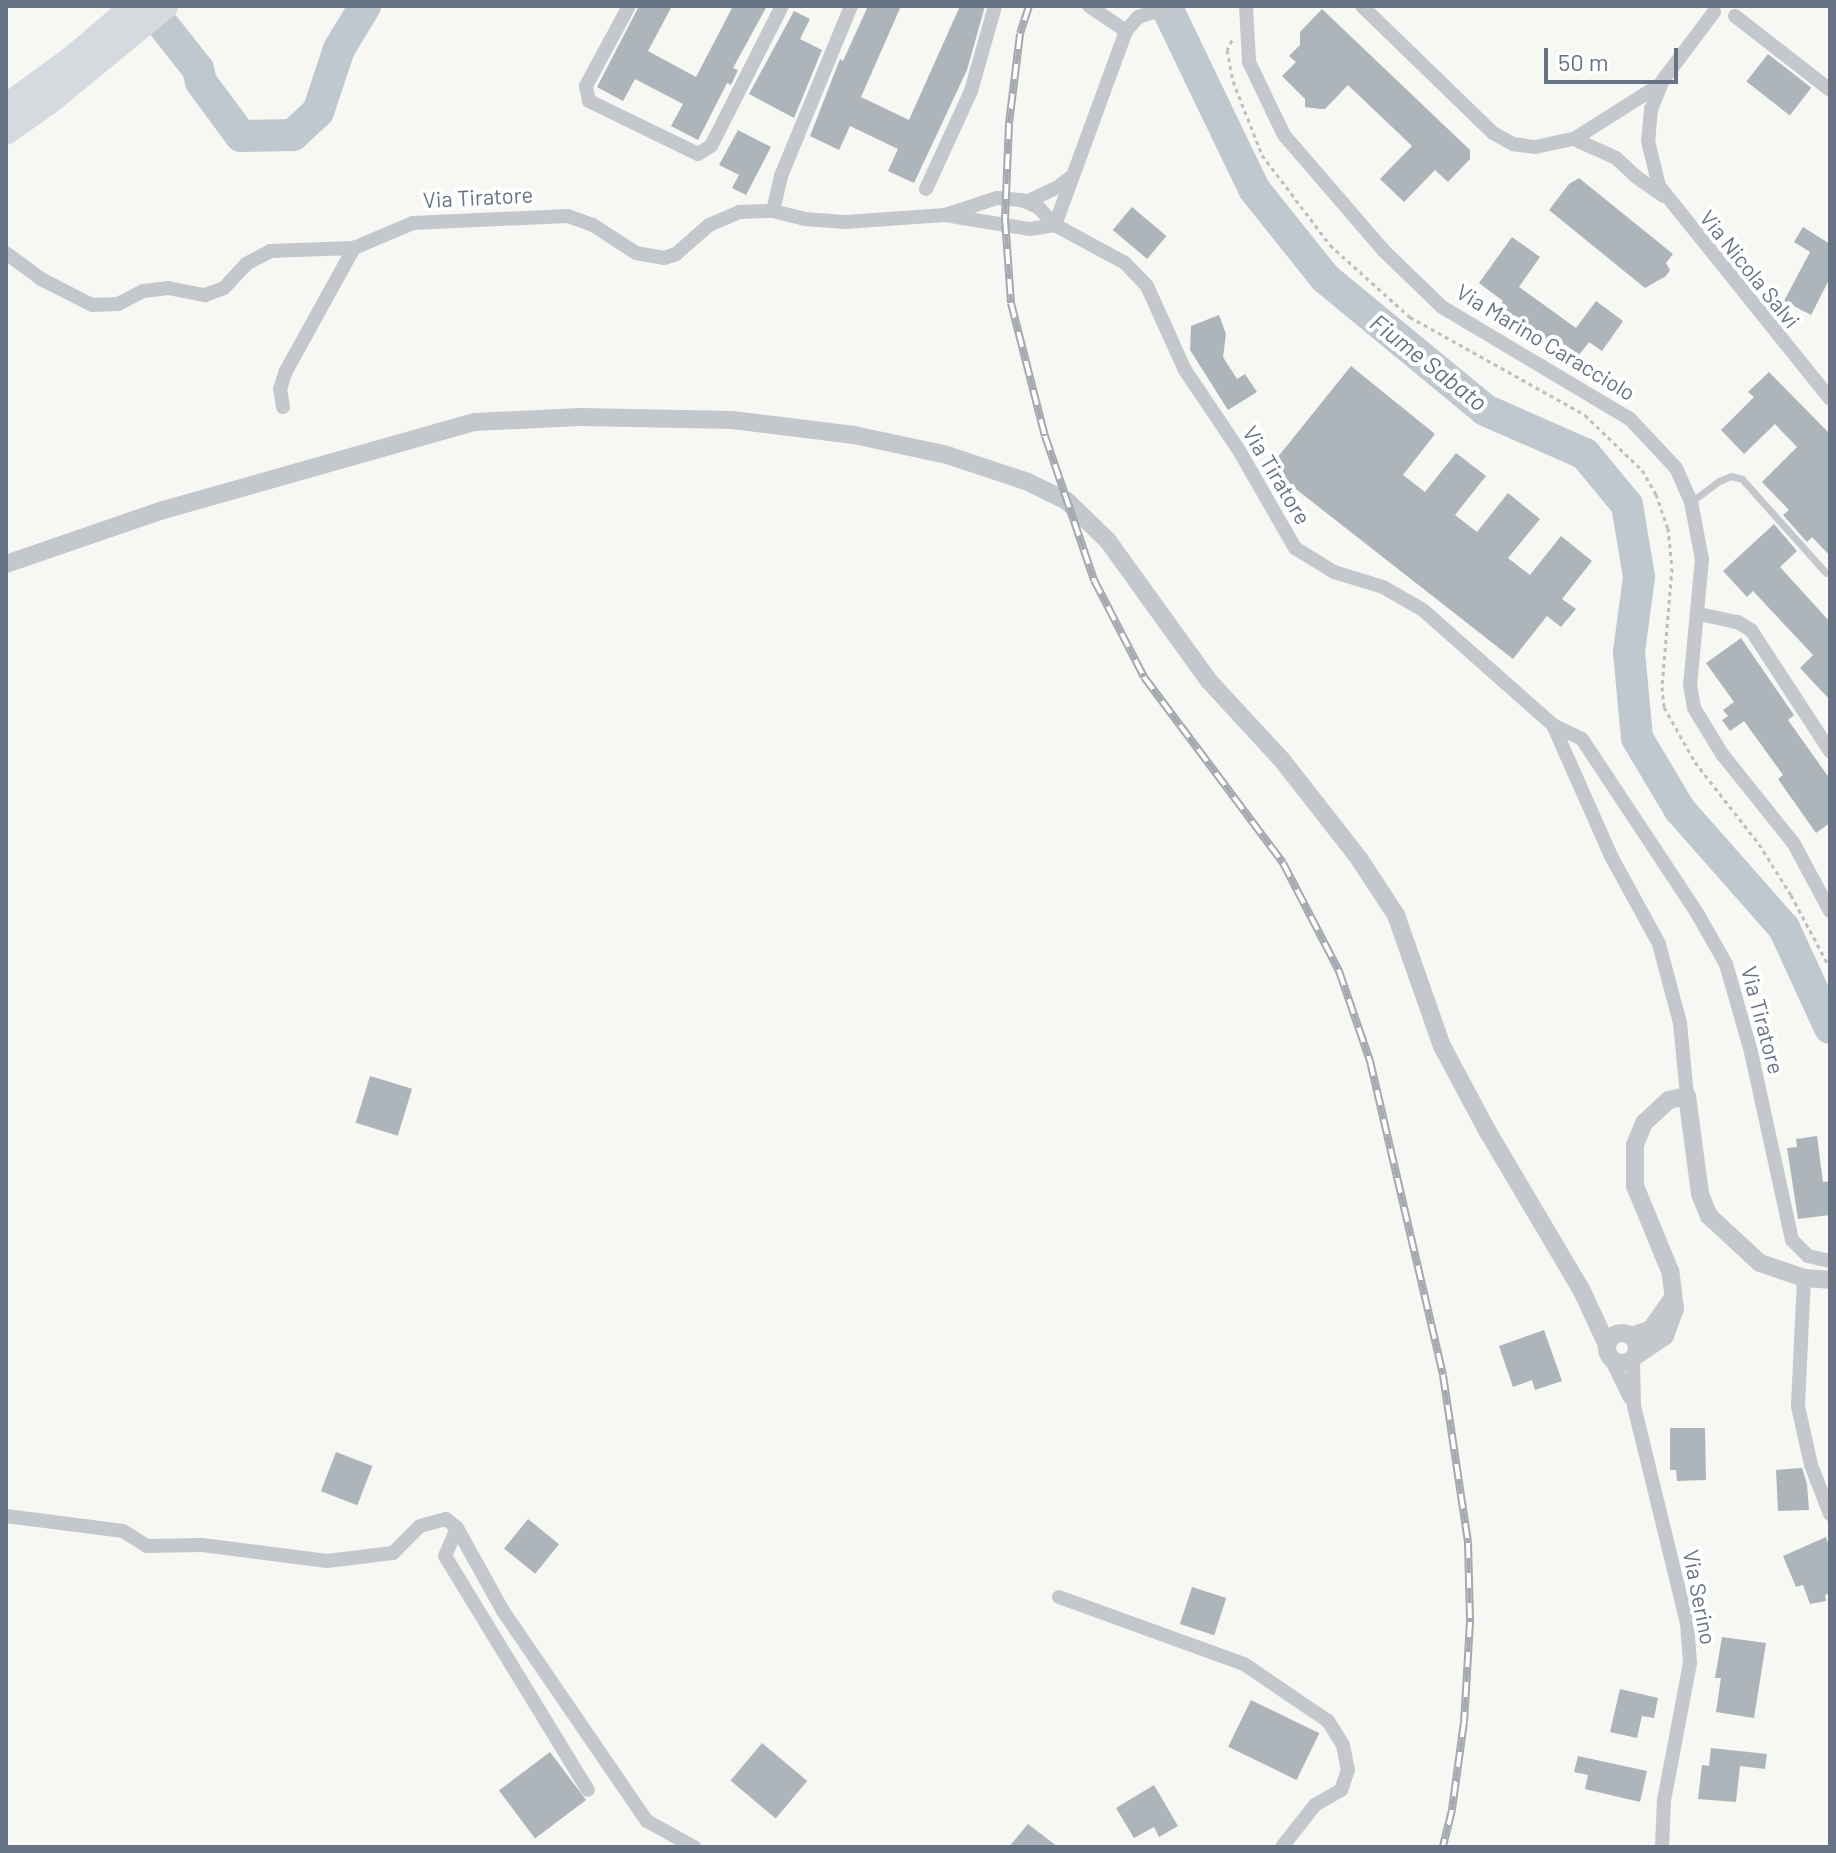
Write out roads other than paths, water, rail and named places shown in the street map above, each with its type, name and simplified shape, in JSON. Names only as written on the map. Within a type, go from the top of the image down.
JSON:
[{"type":"highway","points":[[6,132],[80,65],[134,6]]},
{"type":"highway","points":[[6,107],[80,65],[165,6]]},
{"type":"street","points":[[629,6],[586,86],[589,101],[698,154],[711,146],[782,6]]},
{"type":"street","points":[[773,211],[781,176],[851,6]]},
{"type":"street","points":[[926,189],[971,91],[995,6]]},
{"type":"street","points":[[1089,6],[1126,31]]},
{"type":"street","points":[[1055,225],[1126,31],[1146,13],[1171,6]]},
{"type":"street","name":"Via Marino Caracciolo","points":[[1246,6],[1249,62],[1284,135],[1384,251],[1442,307],[1630,419],[1676,468],[1691,502],[1702,559],[1690,685],[1694,708],[1722,754],[1794,844],[1830,911]]},
{"type":"street","points":[[1362,6],[1493,133],[1513,144],[1535,147],[1574,139],[1661,84]]},
{"type":"street","points":[[1666,199],[1651,160],[1648,141],[1651,109],[1661,84],[1713,9],[1723,19],[1737,11],[1830,90]]},
{"type":"street","points":[[1574,139],[1616,158],[1666,199]]},
{"type":"street","points":[[1624,166],[1642,165],[1651,160]]},
{"type":"street","points":[[1026,202],[1058,187],[1075,173]]},
{"type":"street","name":"Via Tiratore","points":[[945,215],[997,198],[1026,202],[1039,208],[1055,225],[1125,263],[1147,286],[1185,370],[1240,452],[1295,548],[1334,572],[1383,587],[1413,603],[1553,725],[1582,739],[1697,913],[1726,964],[1751,1052],[1792,1240],[1808,1256],[1830,1261]]},
{"type":"street","name":"Via Nicola Salvi","points":[[1666,199],[1830,399]]},
{"type":"street","name":"Via Tiratore","points":[[6,253],[41,279],[92,305],[118,304],[144,291],[168,288],[205,295],[224,288],[246,264],[270,251],[354,248],[413,223],[548,215],[580,220],[636,253],[664,258],[676,254],[726,215],[773,211],[805,219],[845,222],[945,215],[1030,229],[1055,225]]},
{"type":"street","points":[[283,407],[280,389],[286,371],[354,248]]},
{"type":"street","points":[[6,564],[160,511],[475,422],[580,417],[732,420],[854,435],[947,455],[1028,482],[1067,501],[1108,541],[1209,681],[1282,760],[1360,860],[1396,915],[1442,1046],[1581,1289],[1609,1352],[1619,1363],[1634,1358],[1665,1336],[1675,1309],[1670,1271],[1635,1186],[1635,1145],[1644,1123],[1669,1100],[1687,1096],[1700,1194],[1709,1216],[1760,1263],[1804,1278],[1830,1280]]},
{"type":"street","points":[[1699,614],[1738,622],[1751,630],[1830,751]]},
{"type":"street","name":"Via Tiratore","points":[[1553,725],[1612,858],[1659,944],[1680,1023],[1687,1096]]},
{"type":"street","points":[[1804,1278],[1798,1406],[1811,1465],[1830,1514]]},
{"type":"street","points":[[1581,1289],[1637,1344],[1634,1358]]},
{"type":"street","points":[[1609,1352],[1612,1336],[1651,1329],[1673,1297]]},
{"type":"street","name":"Via Serino","points":[[1609,1352],[1634,1406],[1687,1623],[1690,1663],[1664,1801],[1662,1847]]},
{"type":"street","name":"Via Serino","points":[[1634,1358],[1634,1406]]},
{"type":"street","points":[[6,1516],[123,1531],[147,1546],[202,1545],[327,1561],[393,1553],[420,1526],[446,1519],[457,1528],[503,1611],[647,1821],[694,1847]]},
{"type":"street","points":[[457,1528],[445,1556],[588,1790]]},
{"type":"street","points":[[1059,1597],[1244,1664],[1328,1721],[1343,1745],[1348,1770],[1341,1790],[1315,1805],[1282,1847]]},
{"type":"lane","points":[[1691,502],[1719,481],[1731,476],[1742,479],[1826,573]]},
{"type":"waterway","name":"Fiume Sabato","points":[[148,6],[198,69],[201,82],[241,136],[293,135],[318,112],[339,49],[365,6]]},
{"type":"waterway","name":"Fiume Sabato","points":[[1166,6],[1254,189],[1325,278],[1485,410],[1585,454],[1627,505],[1639,577],[1629,652],[1637,738],[1680,810],[1784,928],[1830,1028]]},
{"type":"railway","points":[[1029,6],[1020,34],[1009,124],[1005,219],[1011,303],[1045,436],[1094,580],[1144,677],[1283,863],[1339,971],[1370,1061],[1443,1375],[1468,1543],[1470,1622],[1464,1722],[1452,1810],[1443,1847]]}]
